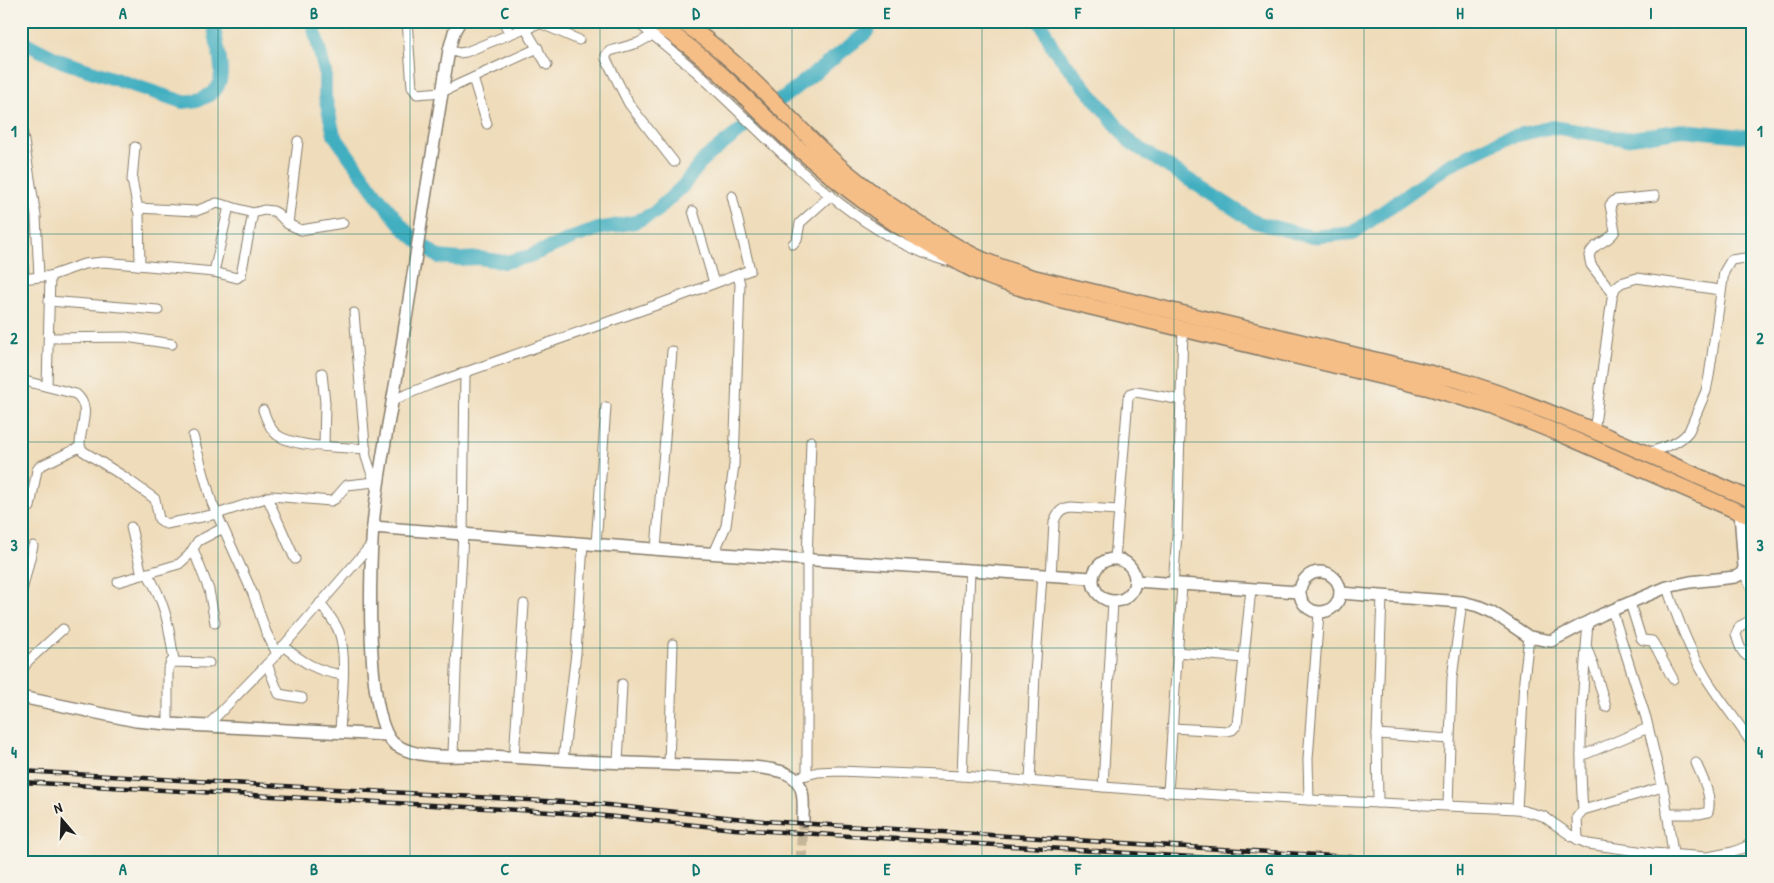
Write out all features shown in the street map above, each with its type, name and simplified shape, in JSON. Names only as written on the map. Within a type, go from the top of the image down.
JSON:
[{"type":"highway","points":[[680,21],[708,42],[760,87],[830,158],[870,191],[904,216],[988,263],[1040,279],[1458,380],[1532,405],[1753,500]]},
{"type":"highway","points":[[652,28],[682,40],[700,54],[742,105],[778,129],[820,166],[873,208],[910,234],[973,269],[1004,283],[1183,329],[1430,388],[1492,406],[1747,515]]},
{"type":"street","points":[[407,21],[414,92],[416,94],[442,92],[538,48]]},
{"type":"street","points":[[460,21],[454,32],[449,50],[423,218],[376,485],[370,598],[373,664],[379,715],[387,735],[395,745],[413,752],[435,755],[761,768],[776,770],[795,778],[838,770],[962,776],[1168,792],[1517,809],[1543,816],[1578,840],[1588,844],[1708,857],[1718,856],[1745,847],[1753,842]]},
{"type":"street","points":[[503,21],[510,34]]},
{"type":"street","points":[[636,21],[652,28],[638,43],[610,51],[606,58],[629,104],[674,162]]},
{"type":"street","points":[[528,30],[533,24],[542,24],[578,40]]},
{"type":"street","points":[[449,50],[459,53],[466,52],[525,28],[528,30],[547,65]]},
{"type":"street","points":[[473,78],[487,124]]},
{"type":"street","points":[[742,105],[762,135],[808,177],[869,223],[925,255],[973,269]]},
{"type":"street","points":[[21,123],[36,216],[39,277]]},
{"type":"street","points":[[288,224],[298,141]]},
{"type":"street","points":[[134,147],[132,180],[140,225],[140,265]]},
{"type":"street","points":[[793,244],[797,239],[800,223],[830,194]]},
{"type":"street","points":[[392,400],[465,372],[738,276],[750,270],[732,196]]},
{"type":"street","points":[[1612,292],[1591,265],[1588,256],[1593,248],[1610,237],[1615,231],[1610,205],[1616,200],[1655,196]]},
{"type":"street","points":[[137,208],[190,211],[203,209],[214,203],[253,213],[264,210],[273,211],[288,224],[301,230],[343,223]]},
{"type":"street","points":[[214,272],[228,206]]},
{"type":"street","points":[[693,211],[714,284]]},
{"type":"street","points":[[21,226],[23,279],[50,276],[94,262],[214,272],[234,278],[239,277],[253,213]]},
{"type":"street","points":[[1645,454],[1678,442],[1689,431],[1706,391],[1724,272],[1731,260],[1745,258],[1753,260]]},
{"type":"street","points":[[47,386],[50,276]]},
{"type":"street","points":[[714,554],[726,526],[734,465],[740,284],[738,276]]},
{"type":"street","points":[[1594,432],[1612,292],[1620,283],[1637,278],[1720,290]]},
{"type":"street","points":[[49,301],[158,310]]},
{"type":"street","points":[[354,313],[368,465],[376,485]]},
{"type":"street","points":[[1168,792],[1177,652],[1177,535],[1183,329]]},
{"type":"street","points":[[49,338],[126,337],[172,344]]},
{"type":"street","points":[[656,549],[672,351]]},
{"type":"street","points":[[453,755],[463,535],[465,372]]},
{"type":"street","points":[[322,373],[325,403],[324,446]]},
{"type":"street","points":[[21,380],[76,394],[85,408],[80,447],[83,451],[155,499],[159,519],[162,522],[172,524],[217,514],[267,497],[278,496],[332,501],[347,486],[376,485]]},
{"type":"street","points":[[1115,558],[1128,398],[1131,393],[1136,392],[1182,400]]},
{"type":"street","points":[[596,544],[606,407]]},
{"type":"street","points":[[263,410],[272,429],[284,439],[324,446],[366,449]]},
{"type":"street","points":[[193,436],[206,484],[217,514],[253,594],[276,654]]},
{"type":"street","points":[[807,775],[807,560],[811,441]]},
{"type":"street","points":[[30,507],[37,470],[40,466],[80,447]]},
{"type":"street","points":[[267,497],[295,559]]},
{"type":"street","points":[[1030,782],[1035,674],[1054,522],[1059,511],[1064,508],[1118,510]]},
{"type":"street","points":[[1747,515],[1743,572],[1753,590]]},
{"type":"street","points":[[131,527],[145,574],[161,597],[169,627],[174,661]]},
{"type":"street","points":[[373,527],[714,554],[1092,578]]},
{"type":"street","points":[[118,582],[179,564],[185,560],[202,537],[223,528]]},
{"type":"street","points":[[563,760],[576,653],[583,543]]},
{"type":"street","points":[[207,726],[267,664],[372,544]]},
{"type":"street","points":[[21,595],[33,546]]},
{"type":"street","points":[[193,549],[209,590],[215,623]]},
{"type":"street","points":[[1115,558],[1122,560],[1132,568],[1135,581],[1130,593],[1113,601],[1106,599],[1096,591],[1092,578],[1097,566],[1102,562],[1115,558]]},
{"type":"street","points":[[962,776],[970,570]]},
{"type":"street","points":[[1317,572],[1330,575],[1335,579],[1340,593],[1337,603],[1332,608],[1320,613],[1313,612],[1307,608],[1302,603],[1299,592],[1305,578],[1317,572]]},
{"type":"street","points":[[1340,593],[1462,602],[1492,612],[1529,638],[1551,641],[1612,610],[1667,587],[1690,582],[1735,577],[1743,572]]},
{"type":"street","points":[[1135,581],[1299,592]]},
{"type":"street","points":[[1667,587],[1686,641],[1706,677],[1753,746]]},
{"type":"street","points":[[1172,728],[1228,731],[1235,728],[1237,724],[1251,589]]},
{"type":"street","points":[[1378,803],[1377,734],[1382,596]]},
{"type":"street","points":[[1103,787],[1113,601]]},
{"type":"street","points":[[1448,806],[1452,678],[1462,602]]},
{"type":"street","points":[[1630,602],[1641,638],[1652,641],[1673,679]]},
{"type":"street","points":[[320,603],[339,632],[343,651],[340,732]]},
{"type":"street","points":[[514,758],[524,604]]},
{"type":"street","points":[[1612,610],[1648,728],[1663,787],[1673,854]]},
{"type":"street","points":[[1309,800],[1308,759],[1320,613]]},
{"type":"street","points":[[1753,619],[1740,626],[1736,634],[1742,651],[1746,656],[1753,659]]},
{"type":"street","points":[[1583,810],[1580,756],[1581,715],[1588,622]]},
{"type":"street","points":[[21,672],[28,661],[63,629]]},
{"type":"street","points":[[1517,809],[1524,680],[1529,638]]},
{"type":"street","points":[[669,764],[673,644]]},
{"type":"street","points":[[283,646],[304,663],[316,669],[343,675]]},
{"type":"street","points":[[1586,646],[1606,707]]},
{"type":"street","points":[[1177,652],[1244,658]]},
{"type":"street","points":[[168,724],[168,670],[171,662],[208,663]]},
{"type":"street","points":[[267,664],[279,694],[302,698]]},
{"type":"street","points":[[618,763],[622,684]]},
{"type":"street","points":[[21,697],[136,720],[168,724],[387,735]]},
{"type":"street","points":[[1580,756],[1648,728]]},
{"type":"street","points":[[1377,734],[1450,739]]},
{"type":"street","points":[[1667,814],[1700,814],[1708,812],[1707,793],[1696,763]]},
{"type":"street","points":[[795,778],[802,791],[803,820]]},
{"type":"street","points":[[1578,840],[1576,817],[1583,810],[1663,787]]},
{"type":"waterway","points":[[21,41],[61,61],[183,102],[201,99],[212,93],[218,85],[221,75],[213,21]]},
{"type":"waterway","points":[[312,21],[325,72],[325,96],[334,135],[376,194],[406,231],[438,257],[479,258],[505,262],[530,256],[598,229],[635,222],[654,213],[682,187],[704,159],[866,33],[872,21]]},
{"type":"waterway","points":[[1040,21],[1053,48],[1131,143],[1255,222],[1312,237],[1353,233],[1449,165],[1505,138],[1553,127],[1625,139],[1683,130],[1753,137]]},
{"type":"tunnel","points":[[801,862],[803,820]]},
{"type":"railway","points":[[21,771],[598,804],[764,821],[1431,862]]},
{"type":"railway","points":[[21,782],[519,810],[595,815],[735,829],[1274,862]]}]
